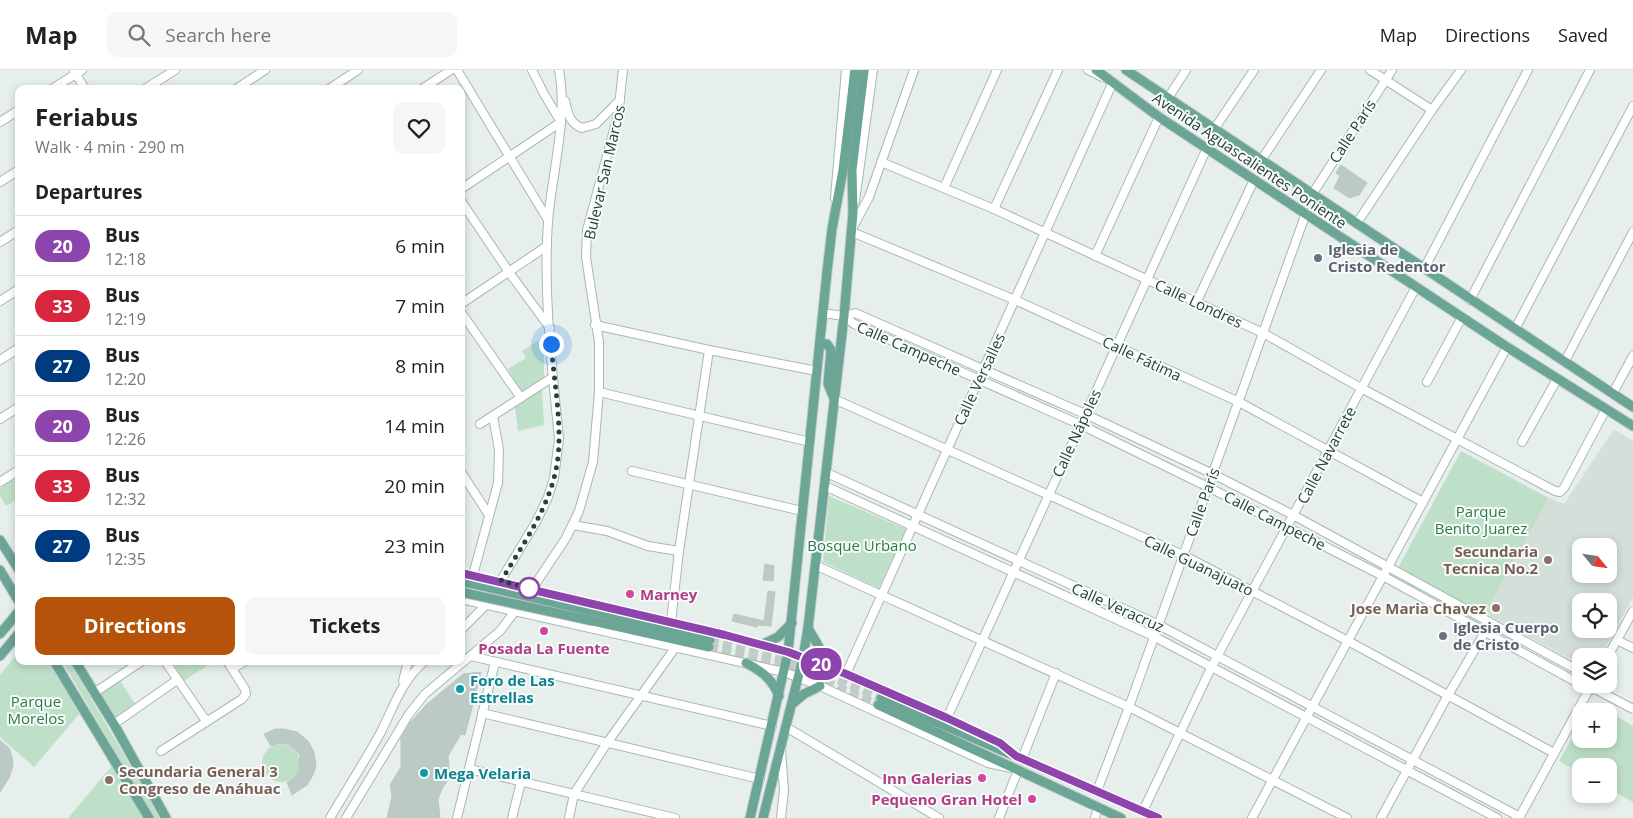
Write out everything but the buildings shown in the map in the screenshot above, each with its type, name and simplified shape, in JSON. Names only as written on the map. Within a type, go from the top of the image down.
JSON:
[{"type":"main road","points":[[750,818],[788,652],[832,229],[843,170],[854,70]]},
{"type":"main road","points":[[764,818],[804,658],[844,316],[853,213],[852,170],[864,70]]},
{"type":"main road","name":"Avenida Aguascalientes Poniente","points":[[1096,70],[1159,117],[1254,180],[1506,347],[1633,426]]},
{"type":"main road","name":"Avenida Aguascalientes Poniente","points":[[1126,70],[1313,192],[1470,300],[1633,407]]},
{"type":"main road","points":[[820,344],[827,344],[831,350],[828,379],[834,399]]},
{"type":"main road","points":[[0,540],[15,564]]},
{"type":"main road","points":[[0,570],[15,595]]},
{"type":"main road","points":[[465,582],[709,644]]},
{"type":"main road","points":[[465,593],[594,616]]},
{"type":"main road","points":[[0,634],[15,616]]},
{"type":"main road","points":[[761,645],[778,637],[792,622]]},
{"type":"main road","points":[[808,628],[831,668]]},
{"type":"main road","points":[[0,656],[15,639]]},
{"type":"main road","points":[[746,663],[765,674],[775,686],[779,696]]},
{"type":"main road","points":[[56,665],[149,818]]},
{"type":"main road","points":[[77,665],[114,724],[166,818]]},
{"type":"main road","points":[[791,705],[804,694],[820,686]]},
{"type":"main road","points":[[1122,818],[1016,769],[879,701],[1019,757],[1158,818]]},
{"type":"street","points":[[151,85],[174,70]]},
{"type":"street","points":[[242,85],[265,70]]},
{"type":"street","points":[[335,85],[358,70]]},
{"type":"street","points":[[426,85],[440,73],[451,70]]},
{"type":"street","points":[[457,70],[548,220]]},
{"type":"street","points":[[532,70],[561,122]]},
{"type":"street","points":[[559,70],[569,117],[572,122],[582,128],[590,127],[604,118],[621,99]]},
{"type":"street","name":"Bulevar San Marcos","points":[[465,661],[500,631],[532,589],[573,525],[589,479],[599,392],[599,342],[586,257],[587,230],[621,99],[623,70]]},
{"type":"street","points":[[832,229],[846,70]]},
{"type":"street","points":[[853,213],[859,181],[873,70]]},
{"type":"street","points":[[852,230],[869,197],[914,70]]},
{"type":"street","points":[[944,188],[997,70]]},
{"type":"street","points":[[994,209],[1058,70]]},
{"type":"street","name":"Avenida Aguascalientes Poniente","points":[[1088,70],[1109,81]]},
{"type":"street","points":[[1168,98],[1186,70]]},
{"type":"street","points":[[1215,128],[1254,70]]},
{"type":"street","points":[[1262,159],[1321,70]]},
{"type":"street","points":[[1370,70],[1432,110]]},
{"type":"street","name":"Calle París","points":[[1313,192],[1392,70]]},
{"type":"street","points":[[1357,223],[1461,70]]},
{"type":"street","points":[[1424,269],[1528,70]]},
{"type":"street","points":[[1470,300],[1590,70]]},
{"type":"street","points":[[58,85],[77,71],[83,85]]},
{"type":"street","name":"Calle Versalles","points":[[846,674],[1046,233],[1109,81]]},
{"type":"street","points":[[465,626],[486,605],[501,581],[536,522],[548,497],[554,478],[559,439],[553,377],[547,246],[548,220],[561,122],[561,82]]},
{"type":"street","points":[[1515,329],[1633,106]]},
{"type":"street","points":[[0,122],[15,113]]},
{"type":"street","points":[[1096,256],[1159,117]]},
{"type":"street","points":[[465,186],[561,122]]},
{"type":"street","name":"Calle Nápoles","points":[[947,718],[1207,148]]},
{"type":"street","name":"Calle Londres","points":[[881,162],[994,209],[1263,332],[1361,388],[1555,491],[1560,492],[1564,488],[1606,409]]},
{"type":"street","points":[[0,182],[15,173]]},
{"type":"street","points":[[1196,301],[1254,180]]},
{"type":"street","points":[[465,207],[550,328]]},
{"type":"street","name":"Calle París","points":[[1097,791],[1129,707],[1157,624],[1213,474],[1306,213]]},
{"type":"street","name":"Calle Fátima","points":[[852,230],[1015,300],[1238,402],[1423,502]]},
{"type":"street","points":[[1565,362],[1633,232]]},
{"type":"street","points":[[0,242],[15,233]]},
{"type":"street","points":[[465,301],[547,246]]},
{"type":"street","name":"Calle Navarrete","points":[[1143,812],[1217,655],[1416,287]]},
{"type":"street","points":[[0,301],[15,292]]},
{"type":"street","name":"Calle Campeche","points":[[823,313],[844,316],[856,313],[1085,414],[1213,474],[1293,515],[1572,667]]},
{"type":"street","name":"Calle Campeche","points":[[844,316],[854,324],[1081,424],[1288,526],[1485,632],[1572,676]]},
{"type":"street","points":[[1427,382],[1462,317]]},
{"type":"street","points":[[465,318],[521,398]]},
{"type":"street","points":[[596,325],[817,371]]},
{"type":"street","points":[[1252,818],[1506,347]]},
{"type":"street","points":[[671,622],[698,416],[709,350]]},
{"type":"street","points":[[0,360],[15,351]]},
{"type":"street","points":[[1613,394],[1633,356]]},
{"type":"street","points":[[480,424],[553,377]]},
{"type":"street","points":[[1522,442],[1557,379]]},
{"type":"street","points":[[599,392],[810,442]]},
{"type":"street","name":"Calle Guanajuato","points":[[834,399],[1182,555],[1348,641],[1447,697],[1554,753]]},
{"type":"street","points":[[0,419],[15,410]]},
{"type":"street","points":[[473,575],[498,483],[499,450],[493,416]]},
{"type":"street","points":[[632,471],[802,511]]},
{"type":"street","points":[[0,482],[15,473]]},
{"type":"street","name":"Calle Veracruz","points":[[826,473],[1157,624],[1520,817]]},
{"type":"street","points":[[465,478],[489,515]]},
{"type":"street","name":"Calle Veracruz","points":[[825,486],[1153,636],[1497,818]]},
{"type":"street","points":[[573,525],[607,531],[648,546],[679,552]]},
{"type":"street","points":[[815,565],[1129,707],[1347,818]]},
{"type":"street","points":[[465,574],[549,592],[788,652],[846,674],[947,718],[1000,743],[1019,757],[1056,673]]},
{"type":"street","points":[[541,618],[538,604],[545,594],[549,592]]},
{"type":"street","points":[[465,600],[746,663],[799,677],[988,763],[1016,769],[999,818]]},
{"type":"street","points":[[1612,648],[1633,611]]},
{"type":"street","points":[[1381,818],[1485,632]]},
{"type":"street","points":[[1617,640],[1633,648]]},
{"type":"street","points":[[569,818],[574,794],[607,743],[675,648]]},
{"type":"street","points":[[471,656],[772,726]]},
{"type":"street","points":[[458,818],[495,662]]},
{"type":"street","points":[[94,693],[136,665]]},
{"type":"street","points":[[168,665],[204,718],[208,720]]},
{"type":"street","points":[[161,751],[242,699],[246,694],[245,689],[230,665]]},
{"type":"street","points":[[232,669],[238,665]]},
{"type":"street","points":[[402,687],[407,665]]},
{"type":"street","points":[[330,818],[380,733],[402,687],[412,672],[420,665]]},
{"type":"street","name":"Bulevar San Marcos","points":[[346,818],[409,714],[425,694],[460,665]]},
{"type":"street","points":[[114,724],[177,680]]},
{"type":"street","points":[[1520,817],[1554,753],[1590,693]]},
{"type":"street","name":"Calle Campeche","points":[[1605,693],[1633,709]]},
{"type":"street","points":[[482,713],[760,779]]},
{"type":"street","points":[[786,727],[939,818]]},
{"type":"street","points":[[780,750],[784,790],[781,818]]},
{"type":"street","points":[[1397,764],[1401,760],[1402,754]]},
{"type":"street","points":[[469,769],[675,818]]},
{"type":"street","points":[[512,818],[521,782]]},
{"type":"street","points":[[1095,818],[1098,807]]},
{"type":"shaded area","name":"Secundaria Tecnica No.2","points":[[1614,429],[1633,441],[1633,597],[1617,626],[1617,593],[1572,593],[1572,638],[1611,638],[1605,648],[1572,648],[1572,660],[1485,613],[1549,498],[1564,504]]},
{"type":"green space","points":[[544,337],[544,377],[521,392],[508,369],[526,358],[522,351]]},
{"type":"green space","points":[[542,390],[544,425],[518,431],[515,407]]},
{"type":"green space","name":"Parque Benito Juarez","points":[[1461,451],[1549,498],[1484,615],[1398,568]]},
{"type":"green space","points":[[15,479],[15,500],[6,506],[0,496],[0,488]]},
{"type":"green space","name":"Bosque Urbano","points":[[829,496],[906,529],[879,588],[823,562]]},
{"type":"green space","name":"Parque Morelos","points":[[15,657],[15,665],[51,665],[80,713],[34,767],[0,737],[0,675]]},
{"type":"green space","points":[[64,665],[71,665],[161,818],[154,818]]},
{"type":"green space","points":[[174,665],[208,665],[184,681]]},
{"type":"green space","points":[[120,681],[136,705],[116,718],[101,693]]},
{"type":"green space","points":[[1617,717],[1633,726],[1633,802],[1617,793],[1617,758],[1572,758],[1572,768],[1559,761],[1572,738],[1572,748],[1617,748]]},
{"type":"green space","points":[[281,744],[295,749],[300,763],[295,777],[281,782],[267,777],[262,763],[267,749]]},
{"type":"green space","name":"Secundaria General 3 Congreso de Anáhuac","points":[[112,766],[145,818],[68,818]]},
{"type":"tunnel","points":[[710,640],[803,664],[881,698]]},
{"type":"tunnel","points":[[709,647],[798,670],[878,705]]},
{"type":"bus line","name":"20","points":[[465,574],[725,635],[788,652],[846,674],[947,718],[1000,743],[1016,756],[1158,818]]},
{"type":"place","name":"Iglesia de Cristo Redentor","points":[[1318,258]]},
{"type":"place","name":"Secundaria Tecnica No.2","points":[[1548,560]]},
{"type":"place","name":"Marney","points":[[630,594]]},
{"type":"place","name":"Jose Maria Chavez","points":[[1496,608]]},
{"type":"place","name":"Posada La Fuente","points":[[544,631]]},
{"type":"place","name":"Iglesia Cuerpo de Cristo","points":[[1443,636]]},
{"type":"place","name":"Foro de Las Estrellas","points":[[460,689]]},
{"type":"place","name":"Mega Velaria","points":[[424,773]]},
{"type":"place","name":"Inn Galerias","points":[[982,778]]},
{"type":"place","name":"Secundaria General 3 Congreso de Anáhuac","points":[[109,780]]},
{"type":"place","name":"Pequeno Gran Hotel","points":[[1032,799]]},
{"type":"route","points":[[529,588],[532,589],[501,581],[536,522],[548,497],[558,462],[559,439],[551,344]]}]
